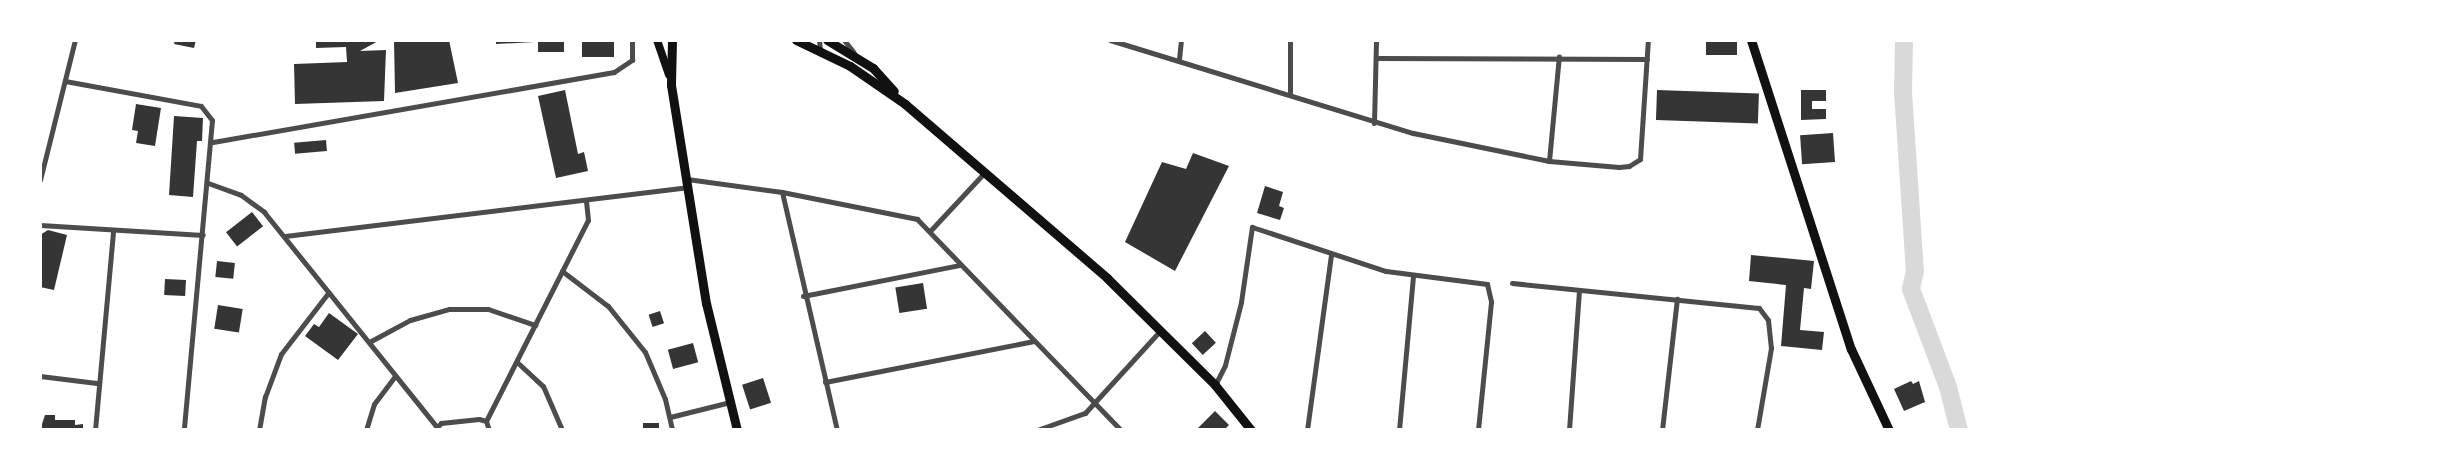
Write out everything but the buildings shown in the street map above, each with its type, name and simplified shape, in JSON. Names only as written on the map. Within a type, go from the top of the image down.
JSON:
[{"type":"main road","points":[[657,40],[664,53],[671,85],[710,324],[737,429]]},
{"type":"main road","points":[[671,85],[672,40]]},
{"type":"main road","points":[[796,40],[820,45],[905,104]]},
{"type":"main road","points":[[827,40],[858,58],[905,104],[1107,278],[1215,385],[1251,429]]},
{"type":"main road","points":[[1751,40],[1851,349],[1889,429]]},
{"type":"street","points":[[40,180],[75,40]]},
{"type":"street","points":[[844,40],[858,58]]},
{"type":"street","points":[[1110,40],[1179,58],[1374,123],[1549,161],[1629,166],[1640,159],[1643,144],[1648,40]]},
{"type":"street","points":[[1179,58],[1181,40]]},
{"type":"street","points":[[1290,40],[1290,94]]},
{"type":"street","points":[[1374,123],[1376,40]]},
{"type":"street","points":[[213,142],[614,72],[630,64],[632,43]]},
{"type":"street","points":[[1376,58],[1559,56],[1647,59]]},
{"type":"street","points":[[1549,161],[1559,56]]},
{"type":"street","points":[[65,81],[201,106],[212,120],[213,142],[184,429]]},
{"type":"street","points":[[930,231],[985,172]]},
{"type":"street","points":[[208,183],[254,202],[285,236],[371,341],[435,428],[486,422]]},
{"type":"street","points":[[285,236],[586,202],[688,183],[782,192],[900,214],[916,219],[930,231],[959,265],[1121,429]]},
{"type":"street","points":[[782,192],[803,296],[837,429]]},
{"type":"street","points":[[486,422],[518,363],[588,220],[586,202]]},
{"type":"street","points":[[40,225],[203,235]]},
{"type":"street","points":[[1215,385],[1226,365],[1241,302],[1252,227],[1331,255],[1413,276],[1483,282],[1491,295],[1478,429]]},
{"type":"street","points":[[96,429],[97,383],[113,231]]},
{"type":"street","points":[[1307,429],[1331,255]]},
{"type":"street","points":[[803,296],[959,265]]},
{"type":"street","points":[[562,271],[608,306],[645,352],[670,417],[672,429]]},
{"type":"street","points":[[1399,429],[1413,276]]},
{"type":"street","points":[[1512,283],[1752,306],[1765,313],[1771,337],[1766,395],[1757,429]]},
{"type":"street","points":[[1569,429],[1579,290]]},
{"type":"street","points":[[259,429],[265,397],[281,354],[329,292]]},
{"type":"street","points":[[1662,429],[1677,299]]},
{"type":"street","points":[[371,341],[410,320],[449,309],[488,309],[535,325]]},
{"type":"street","points":[[1037,429],[1075,418],[1095,404],[1160,331]]},
{"type":"street","points":[[825,382],[1034,341]]},
{"type":"street","points":[[518,363],[543,386],[562,429]]},
{"type":"street","points":[[366,429],[374,404],[395,375]]},
{"type":"street","points":[[40,376],[97,383]]},
{"type":"street","points":[[670,417],[730,402]]},
{"type":"street","points":[[486,422],[489,429]]},
{"type":"waterway","points":[[1904,40],[1903,92],[1915,271],[1911,289],[1948,387],[1959,430]]}]
